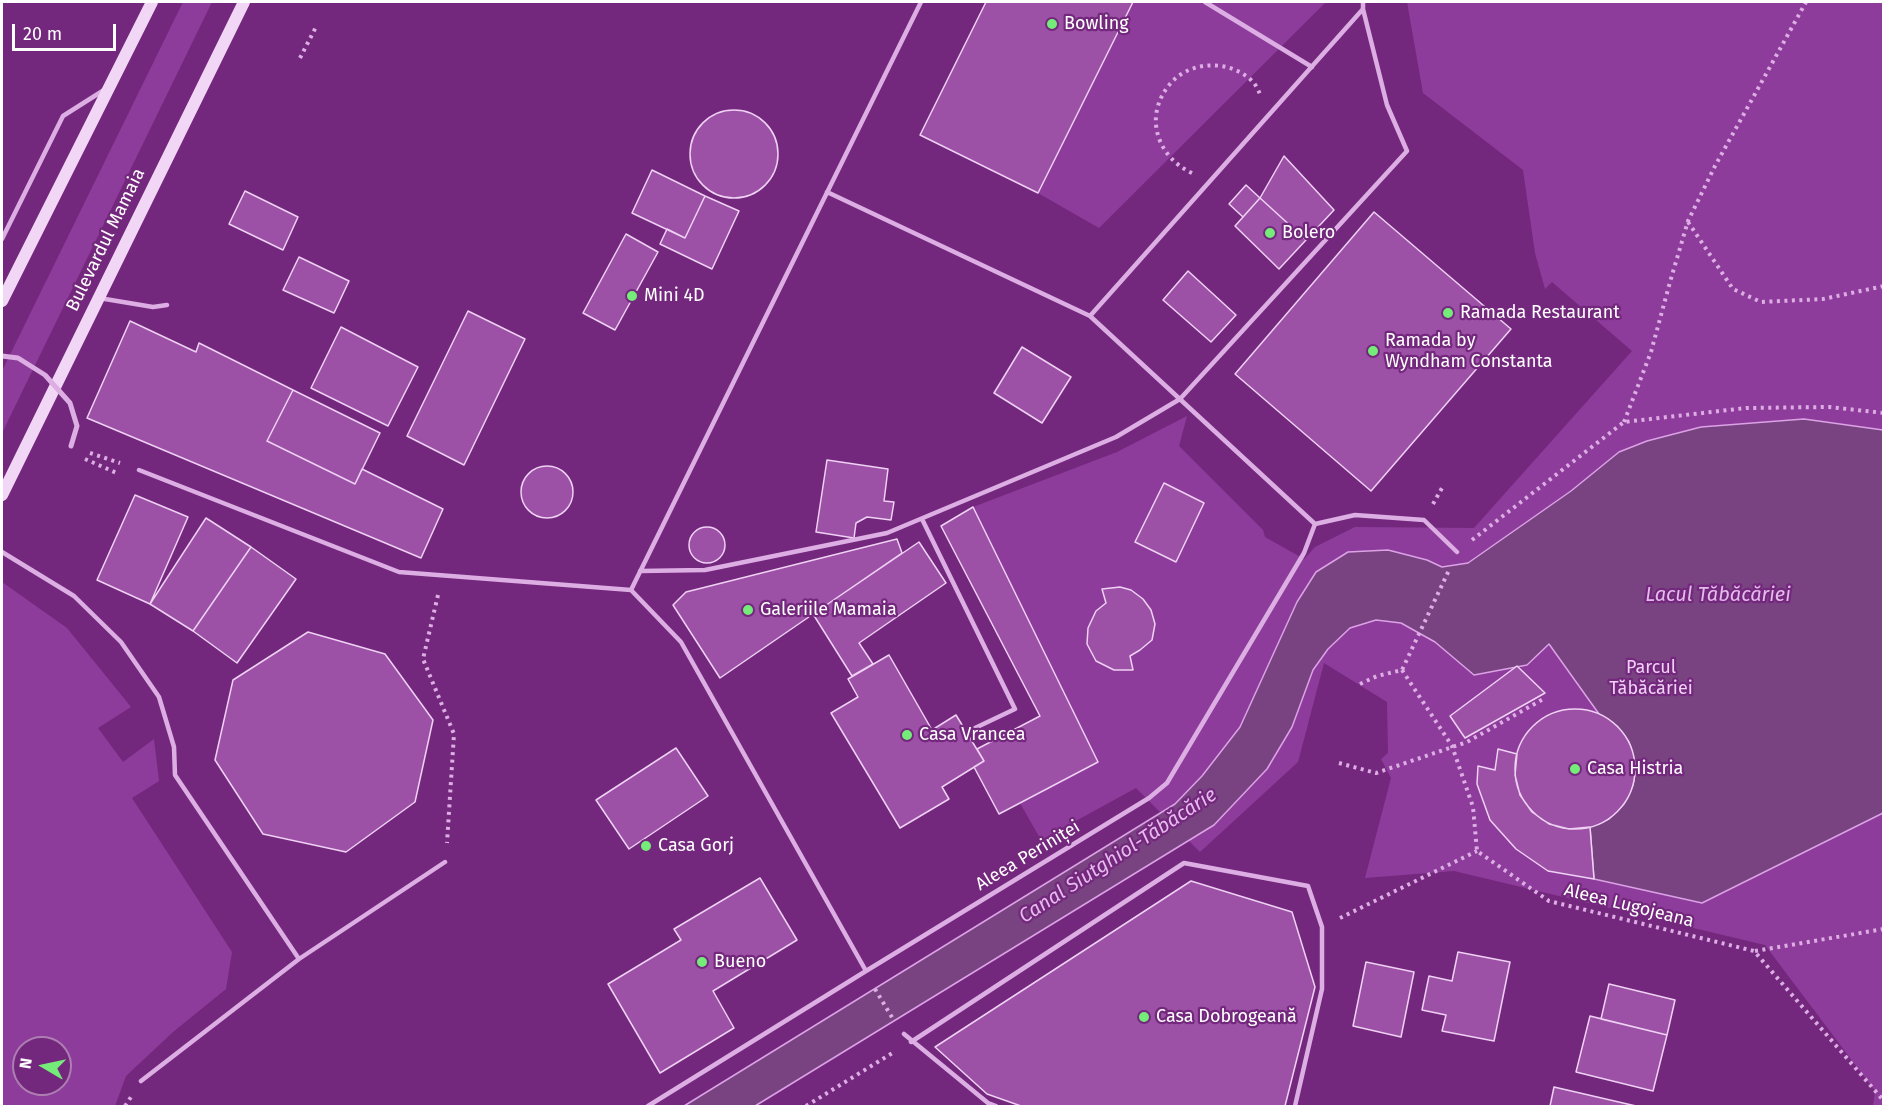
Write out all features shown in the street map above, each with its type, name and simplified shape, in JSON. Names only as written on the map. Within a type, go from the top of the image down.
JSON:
[{"type":"main road","points":[[2,301],[152,2]]},
{"type":"main road","name":"Bulevardul Mamaia","points":[[2,495],[244,2]]},
{"type":"street","points":[[2,356],[18,358],[45,375],[70,403],[77,426],[71,446]]},
{"type":"lane","points":[[631,590],[921,2]]},
{"type":"lane","points":[[1205,2],[1312,67]]},
{"type":"lane","points":[[640,571],[705,570],[887,533],[1116,437],[1180,399],[1407,151],[1387,105],[1363,2]]},
{"type":"lane","points":[[1090,316],[1363,9]]},
{"type":"lane","points":[[2,239],[63,116],[109,86]]},
{"type":"lane","points":[[827,192],[1090,316],[1315,524],[1355,516],[1424,520],[1457,552]]},
{"type":"lane","points":[[98,297],[153,307],[167,305]]},
{"type":"lane","points":[[139,470],[399,572],[631,590],[681,642],[866,971]]},
{"type":"lane","points":[[922,519],[1015,709],[975,729]]},
{"type":"lane","name":"Aleea Periniței","points":[[648,1107],[1149,798],[1167,783],[1304,553],[1315,524]]},
{"type":"lane","points":[[2,552],[74,596],[121,642],[159,697],[174,747],[175,775],[299,959]]},
{"type":"lane","points":[[141,1081],[299,959],[446,862]]},
{"type":"lane","points":[[911,1042],[1184,863],[1308,886],[1322,927],[1323,989],[1295,1107]]},
{"type":"lane","points":[[904,1034],[911,1042],[996,1107]]},
{"type":"path","points":[[1478,536],[1624,422],[1651,352],[1688,221],[1715,166],[1806,2]]},
{"type":"path","points":[[300,58],[316,25]]},
{"type":"path","points":[[1213,178],[1190,173],[1175,163],[1164,150],[1157,134],[1156,116],[1161,99],[1170,84],[1184,72],[1200,66],[1219,65],[1237,71],[1253,82],[1263,98],[1268,117]]},
{"type":"path","points":[[1688,221],[1733,289],[1761,302],[1823,299],[1884,286]]},
{"type":"path","points":[[1624,422],[1746,408],[1829,407],[1884,413]]},
{"type":"path","points":[[71,446],[139,470],[135,481],[84,459]]},
{"type":"path","points":[[1402,670],[1457,552]]},
{"type":"path","points":[[443,575],[423,659],[454,734],[446,862]]},
{"type":"path","points":[[1360,684],[1377,676],[1402,670]]},
{"type":"path","points":[[1322,927],[1477,850],[1473,807],[1452,746],[1402,670]]},
{"type":"path","points":[[1339,763],[1376,772],[1467,741],[1545,698]]},
{"type":"path","name":"Aleea Lugojeana","points":[[1477,850],[1549,901],[1754,951]]},
{"type":"path","points":[[1754,951],[1884,929]]},
{"type":"path","points":[[1754,951],[1884,1101]]},
{"type":"path","points":[[874,987],[896,1023]]},
{"type":"path","points":[[806,1107],[911,1042]]},
{"type":"green space","points":[[183,2],[212,2],[2,433],[2,371]]},
{"type":"green space","points":[[1133,2],[1326,2],[1099,228],[1038,193]]},
{"type":"green space","name":"Parcul Tăbăcăriei","points":[[1407,2],[1883,2],[1883,1106],[1873,1106],[1875,1091],[1765,945],[1454,871],[1365,878],[1391,778],[1381,759],[1388,753],[1387,702],[1324,663],[1298,762],[1200,852],[1136,788],[1041,840],[1020,803],[1098,762],[973,507],[1117,452],[1187,416],[1179,446],[1263,530],[1265,537],[1304,559],[1315,547],[1355,527],[1474,528],[1632,351],[1552,282],[1545,289],[1535,253],[1523,170],[1423,93]]},
{"type":"green space","points":[[2,582],[67,628],[131,707],[98,728],[123,762],[154,739],[159,781],[132,798],[232,952],[226,989],[173,1032],[126,1076],[115,1106],[2,1106]]},
{"type":"water","name":"Lacul Tăbăcăriei","points":[[1804,419],[1883,430],[1883,813],[1702,903],[1594,879],[1590,827],[1609,819],[1624,804],[1633,785],[1635,774],[1632,752],[1629,742],[1617,726],[1599,714],[1549,644],[1527,665],[1474,675],[1435,642],[1401,623],[1376,620],[1350,628],[1328,649],[1313,670],[1292,727],[1267,769],[1214,825],[755,1106],[684,1106],[1175,804],[1202,776],[1240,727],[1297,602],[1316,572],[1348,552],[1388,550],[1427,560],[1442,567],[1468,563],[1571,491],[1619,452],[1647,441],[1701,427]]},
{"type":"building","points":[[986,2],[1133,2],[1038,193],[920,135]]},
{"type":"building","points":[[734,110],[751,113],[765,123],[775,137],[778,154],[775,171],[765,185],[751,195],[734,198],[717,195],[703,185],[693,171],[690,154],[693,137],[703,123],[717,113]]},
{"type":"building","points":[[1284,156],[1334,210],[1306,240],[1260,198]]},
{"type":"building","points":[[652,170],[705,196],[685,238],[632,213]]},
{"type":"building","points":[[1246,185],[1260,198],[1243,217],[1229,204]]},
{"type":"building","points":[[245,191],[298,217],[283,250],[229,224]]},
{"type":"building","points":[[705,196],[739,211],[712,269],[660,244],[667,229],[685,238]]},
{"type":"building","name":"Bolero","points":[[1260,198],[1306,240],[1279,269],[1235,226]]},
{"type":"building","name":"Ramada by Wyndham Constanta","points":[[1374,212],[1511,329],[1371,491],[1235,374]]},
{"type":"building","points":[[626,234],[658,252],[615,330],[583,313]]},
{"type":"building","points":[[299,257],[349,281],[334,313],[283,290]]},
{"type":"building","points":[[1188,271],[1236,315],[1211,342],[1163,300]]},
{"type":"building","points":[[468,311],[525,339],[464,465],[407,436]]},
{"type":"building","points":[[130,321],[196,352],[199,343],[293,390],[267,441],[355,484],[362,469],[443,509],[421,558],[87,418]]},
{"type":"building","points":[[341,327],[418,367],[388,426],[311,388]]},
{"type":"building","points":[[1022,347],[1071,377],[1042,423],[994,393]]},
{"type":"building","points":[[293,390],[380,433],[355,484],[267,441]]},
{"type":"building","points":[[827,460],[888,469],[884,501],[894,502],[891,520],[867,517],[856,523],[854,538],[816,532]]},
{"type":"building","points":[[547,466],[557,468],[565,474],[571,482],[573,492],[571,502],[565,510],[557,516],[547,518],[537,516],[529,510],[523,502],[521,492],[523,482],[529,474],[537,468]]},
{"type":"building","points":[[1164,483],[1204,503],[1176,562],[1135,542]]},
{"type":"building","points":[[135,495],[188,517],[150,604],[97,580]]},
{"type":"building","points":[[973,507],[1098,762],[999,814],[974,767],[984,761],[977,749],[1040,716],[941,526]]},
{"type":"building","points":[[206,518],[251,547],[193,631],[150,604]]},
{"type":"building","points":[[707,527],[720,532],[725,545],[720,558],[707,563],[694,558],[689,545],[694,532]]},
{"type":"building","name":"Galeriile Mamaia","points":[[897,539],[902,553],[720,678],[673,605],[686,592]]},
{"type":"building","points":[[919,542],[946,583],[859,643],[873,664],[852,676],[813,614]]},
{"type":"building","points":[[251,547],[296,579],[237,663],[193,631]]},
{"type":"building","points":[[1120,587],[1131,590],[1143,599],[1151,610],[1155,624],[1152,640],[1130,656],[1133,670],[1114,670],[1096,661],[1087,644],[1088,628],[1096,611],[1106,603],[1102,589]]},
{"type":"building","points":[[308,632],[385,654],[433,720],[415,802],[346,852],[263,834],[215,760],[233,680]]},
{"type":"building","points":[[889,655],[932,730],[956,715],[984,761],[942,787],[949,799],[900,828],[831,713],[858,697],[848,679]]},
{"type":"building","points":[[1517,666],[1545,693],[1465,738],[1450,716]]},
{"type":"building","name":"Casa Histria","points":[[1575,709],[1598,714],[1617,727],[1630,746],[1635,769],[1630,792],[1617,811],[1598,824],[1575,829],[1552,824],[1533,811],[1520,792],[1515,769],[1520,746],[1533,727],[1552,714]]},
{"type":"building","points":[[676,748],[708,796],[629,849],[596,800]]},
{"type":"building","points":[[1498,749],[1517,754],[1515,775],[1520,795],[1532,812],[1549,824],[1569,829],[1590,827],[1594,879],[1548,871],[1516,849],[1490,820],[1477,784],[1478,766],[1495,770]]},
{"type":"building","name":"Bueno","points":[[760,878],[797,940],[713,991],[734,1028],[660,1073],[608,984],[681,940],[674,929]]},
{"type":"building","name":"Casa Dobrogeană","points":[[1191,881],[1292,912],[1315,987],[1285,1106],[1021,1106],[987,1094],[935,1047]]},
{"type":"building","points":[[1458,952],[1510,962],[1494,1041],[1442,1031],[1446,1015],[1422,1010],[1429,976],[1452,981]]},
{"type":"building","points":[[1366,962],[1414,972],[1401,1037],[1353,1026]]},
{"type":"building","points":[[1609,984],[1675,1000],[1667,1035],[1601,1019]]},
{"type":"building","points":[[1590,1016],[1667,1035],[1653,1091],[1576,1072]]},
{"type":"building","points":[[1554,1087],[1636,1106],[1550,1106]]},
{"type":"place","name":"Bowling","points":[[1052,24]]},
{"type":"place","name":"Bolero","points":[[1270,233]]},
{"type":"place","name":"Mini 4D","points":[[632,296]]},
{"type":"place","name":"Ramada Restaurant","points":[[1448,313]]},
{"type":"place","name":"Ramada by Wyndham Constanta","points":[[1373,351]]},
{"type":"place","name":"Galeriile Mamaia","points":[[748,610]]},
{"type":"place","name":"Casa Vrancea","points":[[907,735]]},
{"type":"place","name":"Casa Histria","points":[[1575,769]]},
{"type":"place","name":"Casa Gorj","points":[[646,846]]},
{"type":"place","name":"Bueno","points":[[702,962]]},
{"type":"place","name":"Casa Dobrogeană","points":[[1144,1017]]},
{"type":"water label","name":"Canal Siutghiol-Tăbăcărie","points":[[1118,856]]}]
